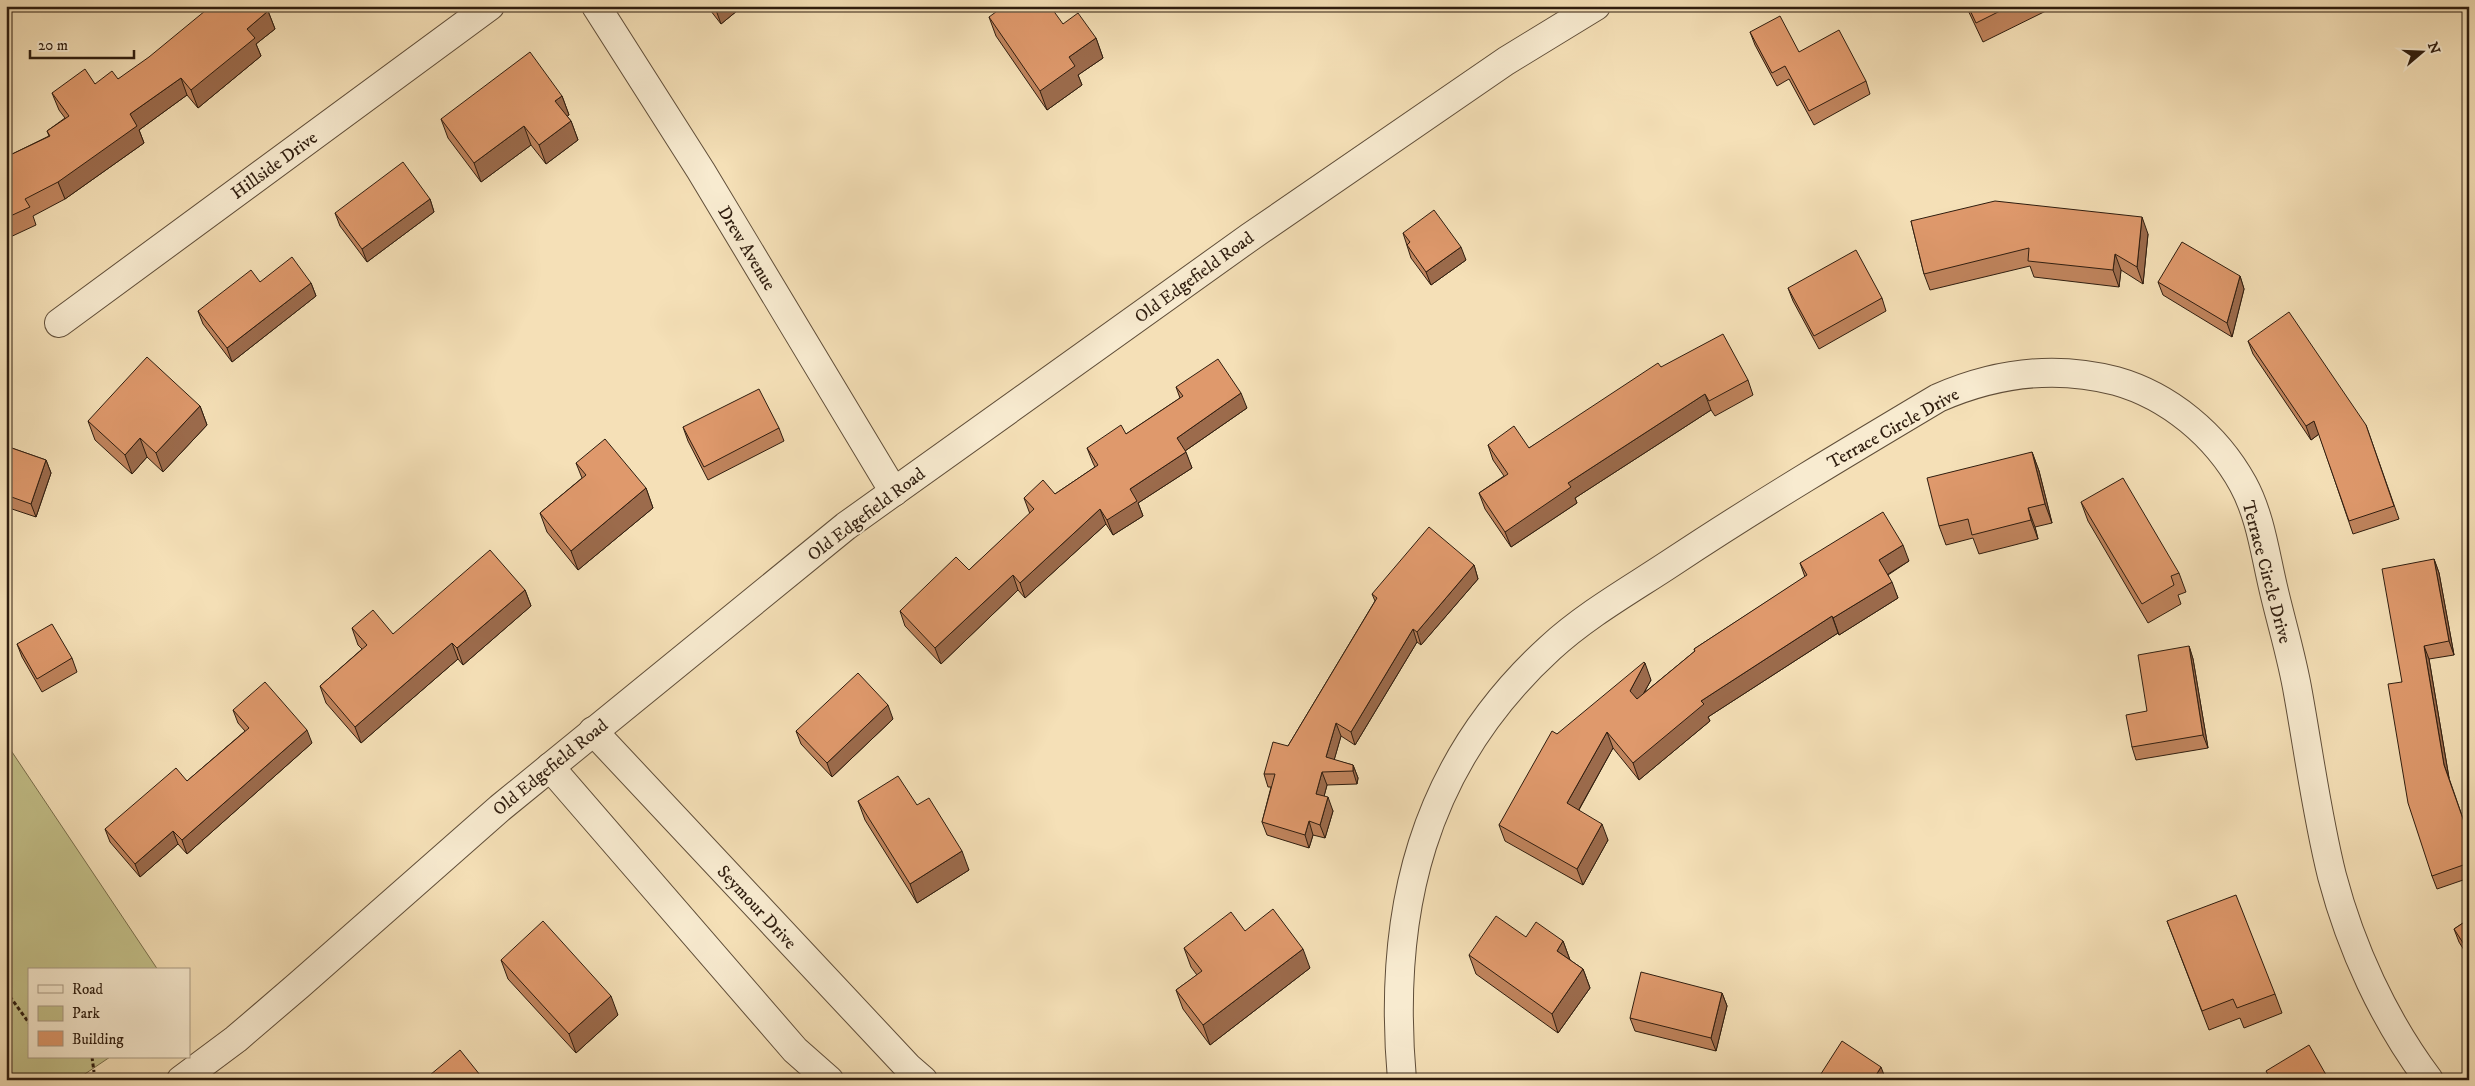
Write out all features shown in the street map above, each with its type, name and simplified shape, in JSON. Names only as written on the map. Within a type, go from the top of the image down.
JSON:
[{"type":"street","name":"Hillside Drive","points":[[59,323],[490,6]]},
{"type":"street","name":"Drew Avenue","points":[[596,6],[701,171],[894,492]]},
{"type":"street","name":"Old Edgefield Road","points":[[181,1080],[236,1039],[500,808],[846,526],[1258,231],[1506,60],[1596,6]]},
{"type":"street","name":"Terrace Circle Drive","points":[[1402,1080],[1398,1001],[1400,950],[1408,901],[1426,832],[1443,789],[1464,749],[1490,712],[1520,677],[1552,646],[1588,618],[1741,516],[1938,398],[1961,388],[1997,378],[2033,372],[2065,372],[2096,376],[2127,384],[2156,397],[2182,414],[2206,435],[2226,458],[2243,485],[2256,513],[2298,690],[2310,769],[2332,877],[2349,929],[2370,980],[2395,1028],[2429,1080]]},
{"type":"street","name":"Seymour Drive","points":[[593,731],[908,1067],[923,1080]]},
{"type":"street","points":[[550,767],[795,1050],[829,1080]]},
{"type":"path","points":[[6,991],[28,1022]]},
{"type":"path","points":[[92,1058],[94,1072]]},
{"type":"green space","points":[[6,743],[157,968],[28,968],[28,1058],[109,1058],[76,1080],[6,1080]]},
{"type":"building","points":[[211,6],[264,6],[268,11],[247,29],[255,38],[191,90],[181,78],[130,114],[137,126],[58,182],[25,199],[30,207],[6,218],[6,157],[50,136],[47,131],[69,116],[52,93],[85,69],[95,84],[112,71],[118,79],[149,57]]},
{"type":"building","points":[[713,6],[721,6],[716,10]]},
{"type":"building","points":[[1004,6],[1050,6],[1063,24],[1078,13],[1096,38],[1069,57],[1075,66],[1040,91],[989,17]]},
{"type":"building","points":[[1968,6],[2010,6],[1976,23]]},
{"type":"building","points":[[1780,16],[1799,52],[1839,30],[1866,81],[1809,111],[1785,66],[1772,73],[1750,32]]},
{"type":"building","points":[[530,52],[562,96],[555,101],[571,121],[539,145],[524,126],[474,163],[441,119]]},
{"type":"building","points":[[403,162],[430,199],[362,249],[335,213]]},
{"type":"building","points":[[1995,201],[2142,217],[2137,267],[2115,254],[2113,270],[2028,261],[2029,248],[1924,274],[1911,221]]},
{"type":"building","points":[[1434,210],[1461,247],[1426,272],[1407,245],[1410,242],[1403,233]]},
{"type":"building","points":[[2182,242],[2240,276],[2227,323],[2158,282]]},
{"type":"building","points":[[1856,250],[1882,298],[1814,336],[1788,288]]},
{"type":"building","points":[[292,257],[311,283],[227,348],[198,311],[251,270],[260,282]]},
{"type":"building","points":[[2289,312],[2366,425],[2394,506],[2349,521],[2314,421],[2306,426],[2248,341]]},
{"type":"building","points":[[1723,334],[1748,380],[1709,401],[1705,394],[1568,483],[1571,487],[1505,532],[1479,493],[1508,474],[1488,445],[1514,426],[1529,448],[1658,363],[1661,367]]},
{"type":"building","points":[[147,357],[200,406],[156,453],[140,438],[125,455],[88,421]]},
{"type":"building","points":[[1218,359],[1241,393],[1177,438],[1186,452],[1130,489],[1137,501],[1107,520],[1100,509],[1020,583],[1013,575],[935,648],[900,611],[956,557],[969,570],[1034,509],[1024,498],[1043,480],[1055,494],[1098,465],[1087,448],[1121,425],[1126,434],[1183,396],[1176,387]]},
{"type":"building","points":[[759,389],[779,428],[704,467],[683,427]]},
{"type":"building","points":[[605,439],[646,488],[571,551],[540,513],[586,475],[576,463]]},
{"type":"building","points":[[6,446],[46,460],[31,504],[6,495]]},
{"type":"building","points":[[2032,452],[2045,504],[2028,508],[2031,520],[1972,535],[1968,519],[1939,526],[1927,478]]},
{"type":"building","points":[[2123,478],[2179,573],[2171,576],[2174,585],[2142,604],[2081,502]]},
{"type":"building","points":[[1883,512],[1903,545],[1879,560],[1892,582],[1833,618],[1832,616],[1701,701],[1704,704],[1633,763],[1607,732],[1567,803],[1602,824],[1577,869],[1499,825],[1552,731],[1557,734],[1644,662],[1630,691],[1637,699],[1695,651],[1694,649],[1807,575],[1800,563]]},
{"type":"building","points":[[1429,527],[1474,565],[1417,632],[1413,629],[1351,732],[1336,723],[1326,757],[1353,765],[1353,771],[1322,772],[1316,794],[1328,797],[1320,825],[1309,821],[1305,835],[1262,822],[1275,774],[1264,774],[1273,742],[1288,746],[1377,598],[1372,594]]},
{"type":"building","points":[[490,550],[525,590],[457,648],[452,643],[355,727],[320,686],[367,645],[352,628],[373,610],[393,634]]},
{"type":"building","points":[[2434,559],[2449,641],[2424,646],[2444,765],[2469,836],[2469,863],[2432,876],[2408,803],[2388,684],[2402,682],[2382,569]]},
{"type":"building","points":[[52,624],[72,658],[37,679],[17,644]]},
{"type":"building","points":[[2189,646],[2203,735],[2132,747],[2126,715],[2147,711],[2138,655]]},
{"type":"building","points":[[858,673],[888,705],[827,763],[796,731]]},
{"type":"building","points":[[265,682],[307,730],[182,840],[173,831],[135,864],[105,829],[176,768],[187,781],[249,728],[233,710]]},
{"type":"building","points":[[898,776],[917,805],[929,798],[962,851],[910,884],[858,801]]},
{"type":"building","points":[[2236,895],[2275,994],[2237,1008],[2233,999],[2202,1011],[2167,921]]},
{"type":"building","points":[[1273,909],[1303,949],[1203,1025],[1176,990],[1202,971],[1184,948],[1231,912],[1245,931]]},
{"type":"building","points":[[1496,916],[1526,937],[1536,922],[1563,941],[1557,951],[1583,969],[1552,1014],[1469,955]]},
{"type":"building","points":[[2469,919],[2469,952],[2454,929]]},
{"type":"building","points":[[543,921],[611,996],[569,1034],[501,960]]},
{"type":"building","points":[[1641,972],[1722,993],[1711,1038],[1630,1018]]},
{"type":"building","points":[[1842,1041],[1881,1067],[1873,1080],[1817,1080]]},
{"type":"building","points":[[2309,1045],[2329,1080],[2271,1080],[2266,1071]]},
{"type":"building","points":[[460,1050],[484,1080],[424,1080]]}]
